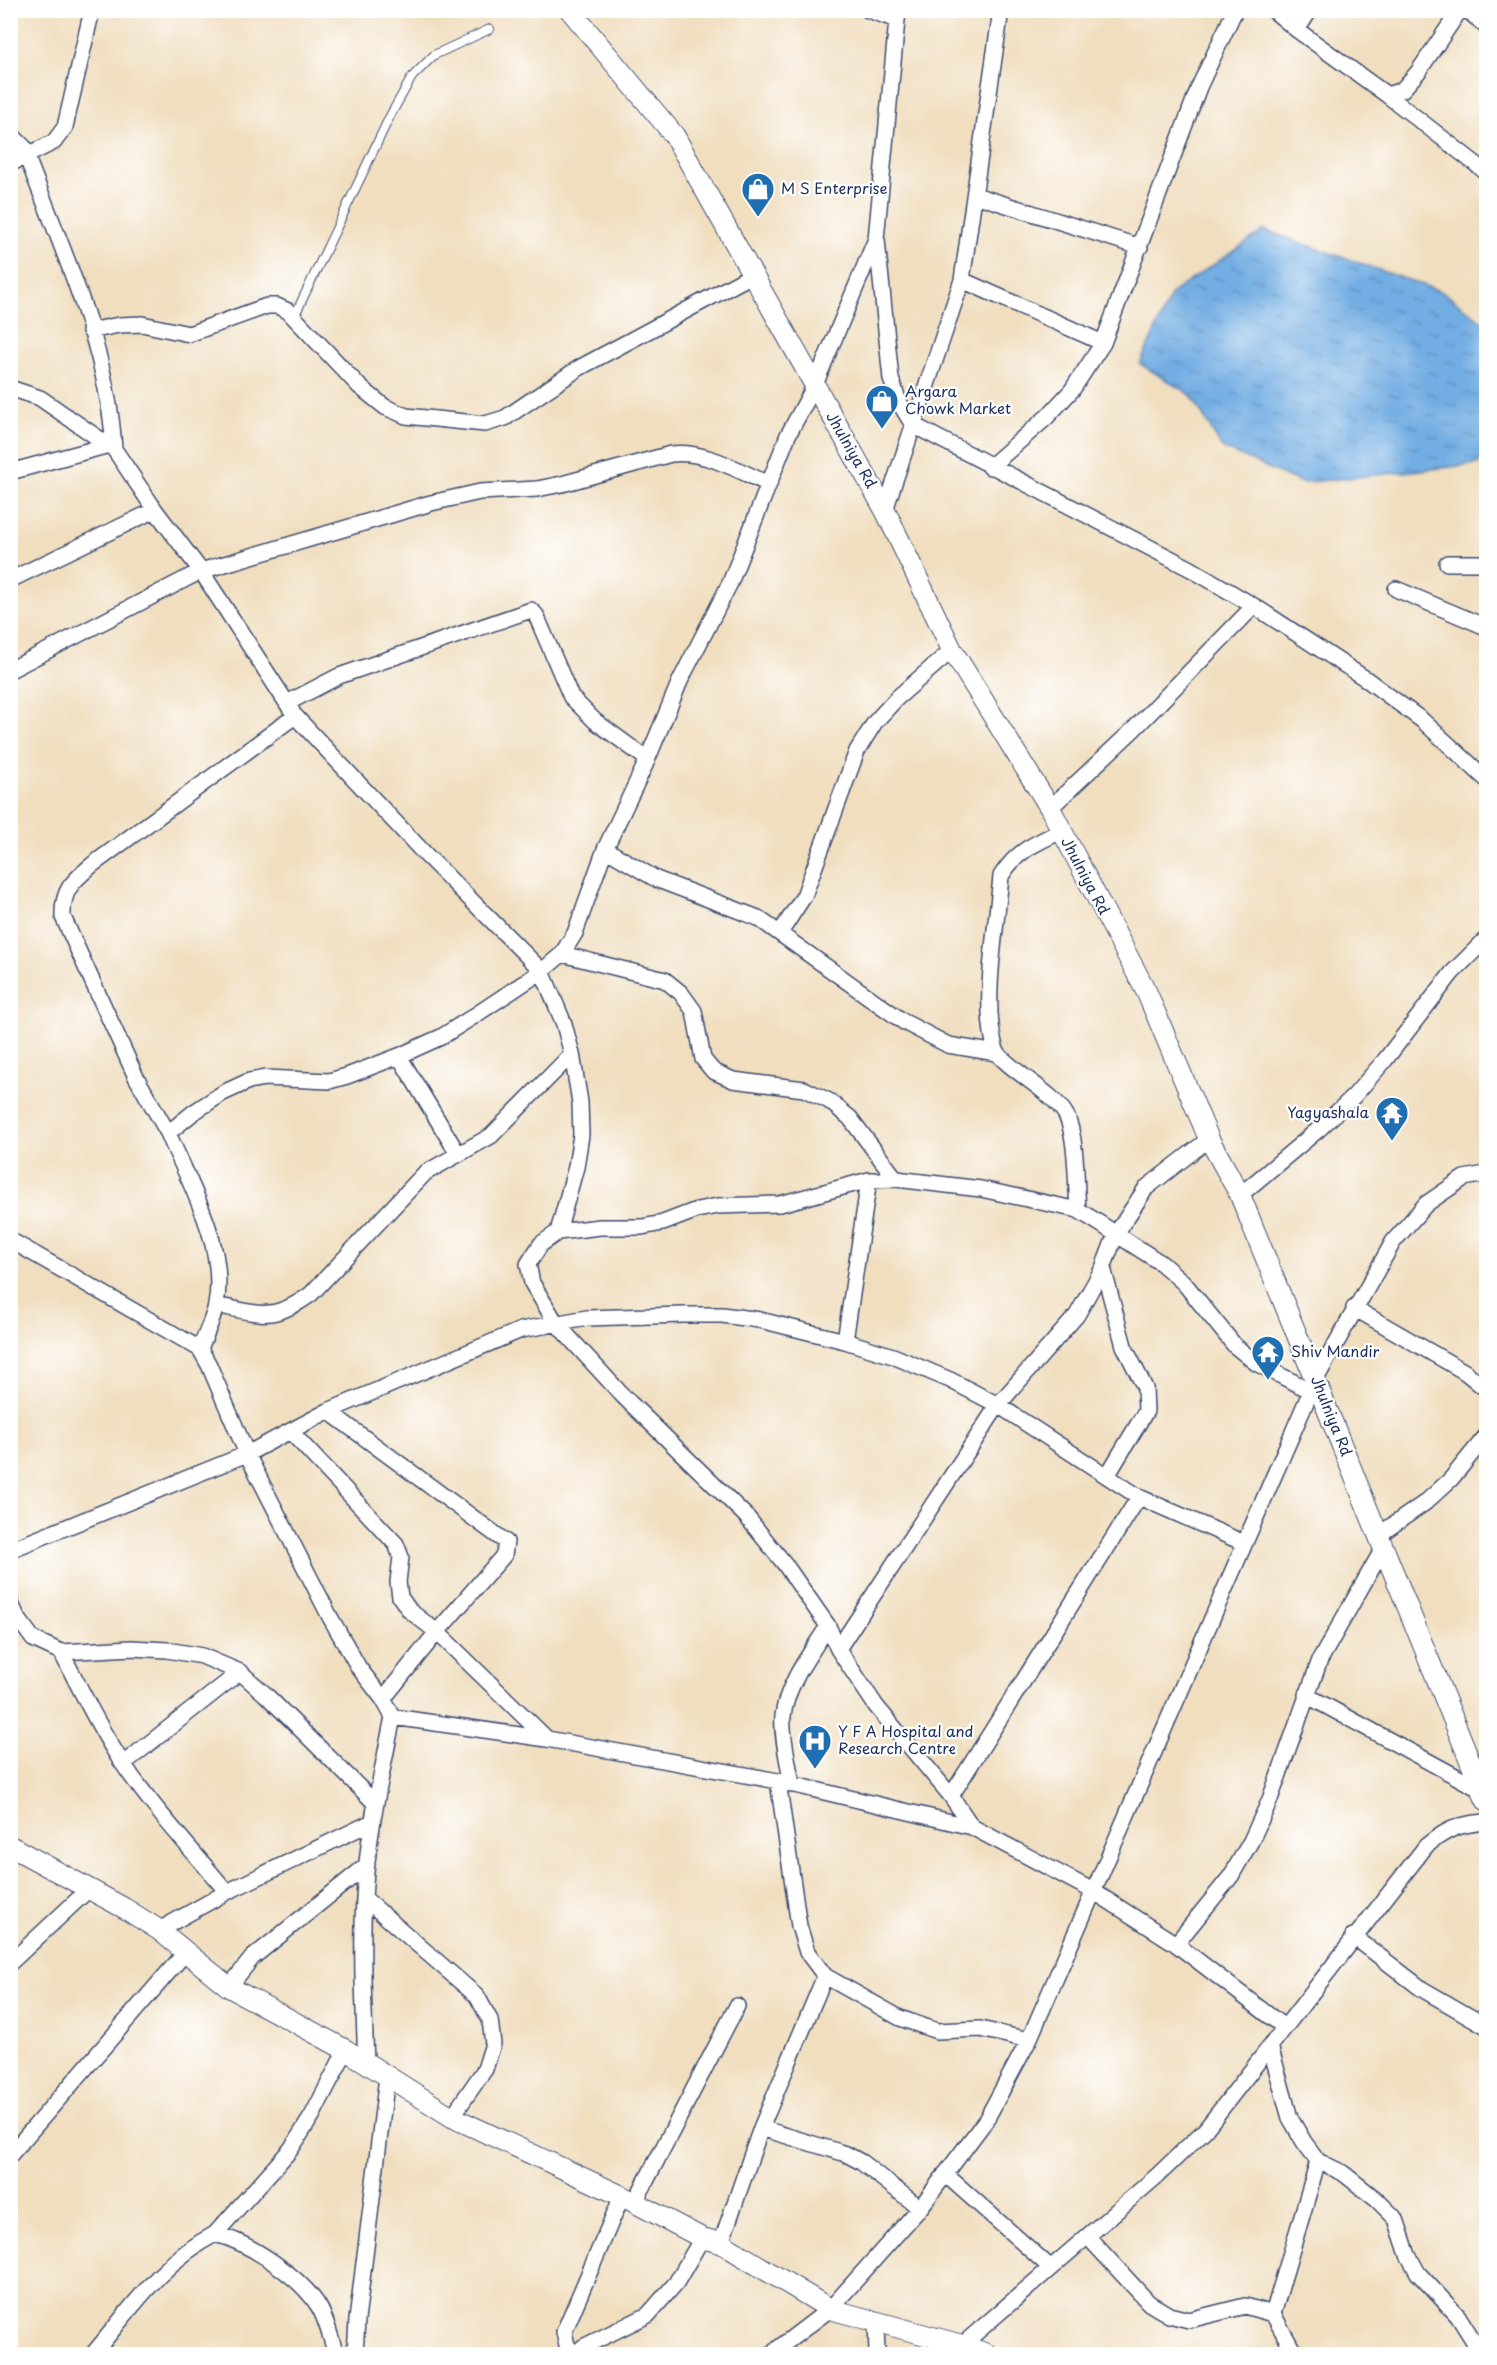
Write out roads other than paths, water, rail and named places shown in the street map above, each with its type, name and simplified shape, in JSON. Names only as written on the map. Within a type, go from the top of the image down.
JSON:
[{"type":"street","points":[[10,164],[54,142],[65,127],[92,10]]},
{"type":"street","name":"Jhulniya Rd","points":[[570,10],[674,135],[885,510],[952,650],[1050,808],[1146,993],[1209,1139],[1240,1195],[1313,1385],[1382,1541],[1484,1796]]},
{"type":"street","points":[[868,10],[897,15],[876,240],[891,379],[899,402],[913,425],[1191,569],[1254,606],[1366,679],[1423,721],[1486,779]]},
{"type":"street","points":[[885,510],[962,280],[1000,10]]},
{"type":"street","points":[[990,466],[1047,417],[1072,390],[1103,344],[1199,87],[1235,10]]},
{"type":"street","points":[[1274,10],[1297,30],[1387,95],[1486,172]]},
{"type":"street","points":[[1297,30],[1311,10]]},
{"type":"street","points":[[1387,95],[1402,90],[1418,72],[1460,10]]},
{"type":"street","points":[[1467,10],[1486,26]]},
{"type":"street","points":[[10,134],[28,154],[90,331],[113,425],[111,447]]},
{"type":"street","points":[[975,195],[1140,247]]},
{"type":"street","points":[[168,1132],[223,1093],[249,1081],[265,1078],[329,1081],[399,1056],[441,1037],[542,971],[562,954],[575,933],[605,849],[680,681],[730,583],[788,435],[814,387],[876,240]]},
{"type":"street","points":[[90,331],[119,325],[142,324],[189,334],[272,306],[283,308],[360,387],[385,407],[406,416],[485,424],[505,418],[579,368],[752,275]]},
{"type":"street","points":[[962,280],[1103,344]]},
{"type":"street","points":[[10,388],[40,398],[111,447],[201,571],[291,709],[426,855],[542,971],[564,1024],[572,1054],[580,1102],[581,1135],[576,1167],[558,1232]]},
{"type":"street","points":[[10,472],[111,447]]},
{"type":"street","points":[[10,670],[201,571],[431,503],[480,492],[537,489],[562,484],[671,454],[696,454],[770,484]]},
{"type":"street","points":[[10,580],[155,510]]},
{"type":"street","points":[[1447,563],[1486,563]]},
{"type":"street","points":[[1396,589],[1486,627]]},
{"type":"street","points":[[1050,808],[1134,729],[1254,606]]},
{"type":"street","points":[[200,1349],[216,1305],[217,1271],[213,1245],[168,1132],[136,1077],[63,917],[62,899],[75,880],[92,864],[291,709],[339,676],[531,610],[536,615],[571,697],[595,721],[647,759]]},
{"type":"street","points":[[780,933],[804,896],[857,751],[875,722],[897,698],[952,650]]},
{"type":"street","points":[[997,1053],[990,1025],[990,992],[1002,876],[1010,861],[1022,851],[1061,831]]},
{"type":"street","points":[[605,849],[656,879],[683,891],[732,906],[758,918],[927,1036],[948,1045],[997,1053],[1049,1095],[1066,1115],[1072,1138],[1078,1210]]},
{"type":"street","points":[[1240,1195],[1319,1129],[1354,1096],[1441,987],[1486,939]]},
{"type":"street","points":[[562,954],[665,980],[681,993],[694,1011],[703,1059],[713,1071],[733,1080],[804,1089],[829,1101],[850,1118],[896,1179]]},
{"type":"street","points":[[216,1305],[266,1316],[292,1308],[311,1294],[425,1173],[491,1136],[572,1054]]},
{"type":"street","points":[[399,1056],[458,1154]]},
{"type":"street","points":[[838,1649],[998,1405],[1077,1315],[1103,1268],[1116,1234],[1146,1188],[1209,1139]]},
{"type":"street","points":[[771,2355],[830,2309],[920,2208],[986,2120],[1029,2040],[1313,1385],[1354,1308],[1393,1242],[1426,1204],[1464,1178],[1486,1174]]},
{"type":"street","points":[[972,1827],[951,1796],[876,1706],[838,1649],[828,1626],[784,1563],[746,1516],[623,1396],[556,1323],[532,1283],[528,1264],[541,1244],[558,1232],[600,1227],[642,1227],[697,1209],[718,1206],[780,1204],[869,1180],[896,1179],[981,1189],[1078,1210],[1161,1263],[1184,1283],[1235,1346],[1256,1363],[1313,1385]]},
{"type":"street","points":[[845,1341],[869,1180]]},
{"type":"street","points":[[10,1240],[200,1349],[247,1454],[330,1617],[359,1668],[383,1699],[393,1717],[375,1803],[364,1898],[366,2064]]},
{"type":"street","points":[[1103,1268],[1124,1346],[1145,1388],[1146,1411],[1107,1476]]},
{"type":"street","points":[[1354,1308],[1465,1372],[1486,1389]]},
{"type":"street","points":[[13,1544],[247,1454],[328,1411],[521,1330],[587,1318],[722,1315],[760,1320],[845,1341],[893,1356],[950,1380],[998,1405],[1138,1497],[1244,1543]]},
{"type":"street","points":[[328,1411],[506,1542],[504,1555],[383,1699]]},
{"type":"street","points":[[291,1432],[396,1544],[401,1557],[398,1582],[400,1597],[410,1611],[437,1632],[547,1739]]},
{"type":"street","points":[[1176,1944],[1231,1876],[1251,1841],[1269,1802],[1320,1660],[1382,1541],[1451,1479],[1486,1436]]},
{"type":"street","points":[[951,1796],[1138,1497]]},
{"type":"street","points":[[10,1600],[17,1617],[33,1639],[61,1652],[132,1648],[167,1650],[202,1656],[240,1672],[375,1803]]},
{"type":"street","points":[[828,1626],[799,1671],[787,1698],[783,1718],[785,1783],[799,1926],[807,1952],[825,1976],[900,2018],[937,2031],[980,2029],[1029,2040]]},
{"type":"street","points":[[61,1652],[123,1764],[227,1892]]},
{"type":"street","points":[[123,1764],[240,1672]]},
{"type":"street","points":[[1306,1695],[1484,1796]]},
{"type":"street","points":[[393,1717],[547,1739],[785,1783],[972,1827],[1093,1891],[1176,1944],[1284,2027]]},
{"type":"street","points":[[159,1930],[227,1892],[372,1822]]},
{"type":"street","points":[[960,2350],[1204,2130],[1353,1936],[1426,1846],[1446,1830],[1467,1823],[1486,1822]]},
{"type":"street","points":[[10,1846],[89,1888],[159,1930],[229,1987],[346,2050],[452,2118],[711,2240],[830,2309],[876,2321],[960,2350],[987,2355]]},
{"type":"street","points":[[229,1987],[252,1958],[367,1865]]},
{"type":"street","points":[[10,1963],[89,1888]]},
{"type":"street","points":[[364,1898],[477,1996],[490,2020],[493,2044],[484,2069],[452,2118]]},
{"type":"street","points":[[1353,1936],[1422,1989],[1486,2026]]},
{"type":"street","points":[[10,2155],[185,1953]]},
{"type":"street","points":[[737,2006],[628,2199],[564,2332],[567,2345],[574,2355],[583,2347],[648,2315],[711,2240],[825,1976]]},
{"type":"street","points":[[1270,2046],[1290,2118],[1318,2161],[1343,2173],[1377,2200],[1396,2219],[1408,2255],[1418,2273],[1458,2316],[1473,2340],[1479,2355]]},
{"type":"street","points":[[93,2355],[125,2313],[152,2283],[180,2256],[215,2234],[291,2149],[312,2116],[346,2050]]},
{"type":"street","points":[[355,2355],[357,2320],[387,2077]]},
{"type":"street","points":[[761,2128],[846,2154],[861,2162],[920,2208]]},
{"type":"street","points":[[1295,2355],[1273,2314],[1318,2161]]},
{"type":"street","points":[[945,2174],[1051,2268]]},
{"type":"street","points":[[215,2234],[232,2238],[254,2249],[300,2284],[320,2307],[337,2355]]},
{"type":"street","points":[[1088,2237],[1149,2302],[1169,2315],[1189,2320],[1245,2306],[1273,2314]]},
{"type":"street","points":[[337,2355],[357,2320]]},
{"type":"street","points":[[876,2321],[877,2355]]},
{"type":"lane","points":[[294,317],[390,116],[412,76],[434,56],[490,29]]},
{"type":"water","points":[[1264,230],[1443,292],[1486,324],[1486,450],[1478,464],[1302,483],[1222,448],[1191,395],[1140,364],[1172,293]]},
{"type":"place","name":"M S Enterprise","points":[[758,218]]},
{"type":"place","name":"Argara Chowk Market","points":[[882,430]]},
{"type":"place","name":"Yagyashala","points":[[1392,1142]]},
{"type":"place","name":"Shiv Mandir","points":[[1268,1381]]},
{"type":"place","name":"Y F A Hospital and Research Centre","points":[[815,1770]]}]
